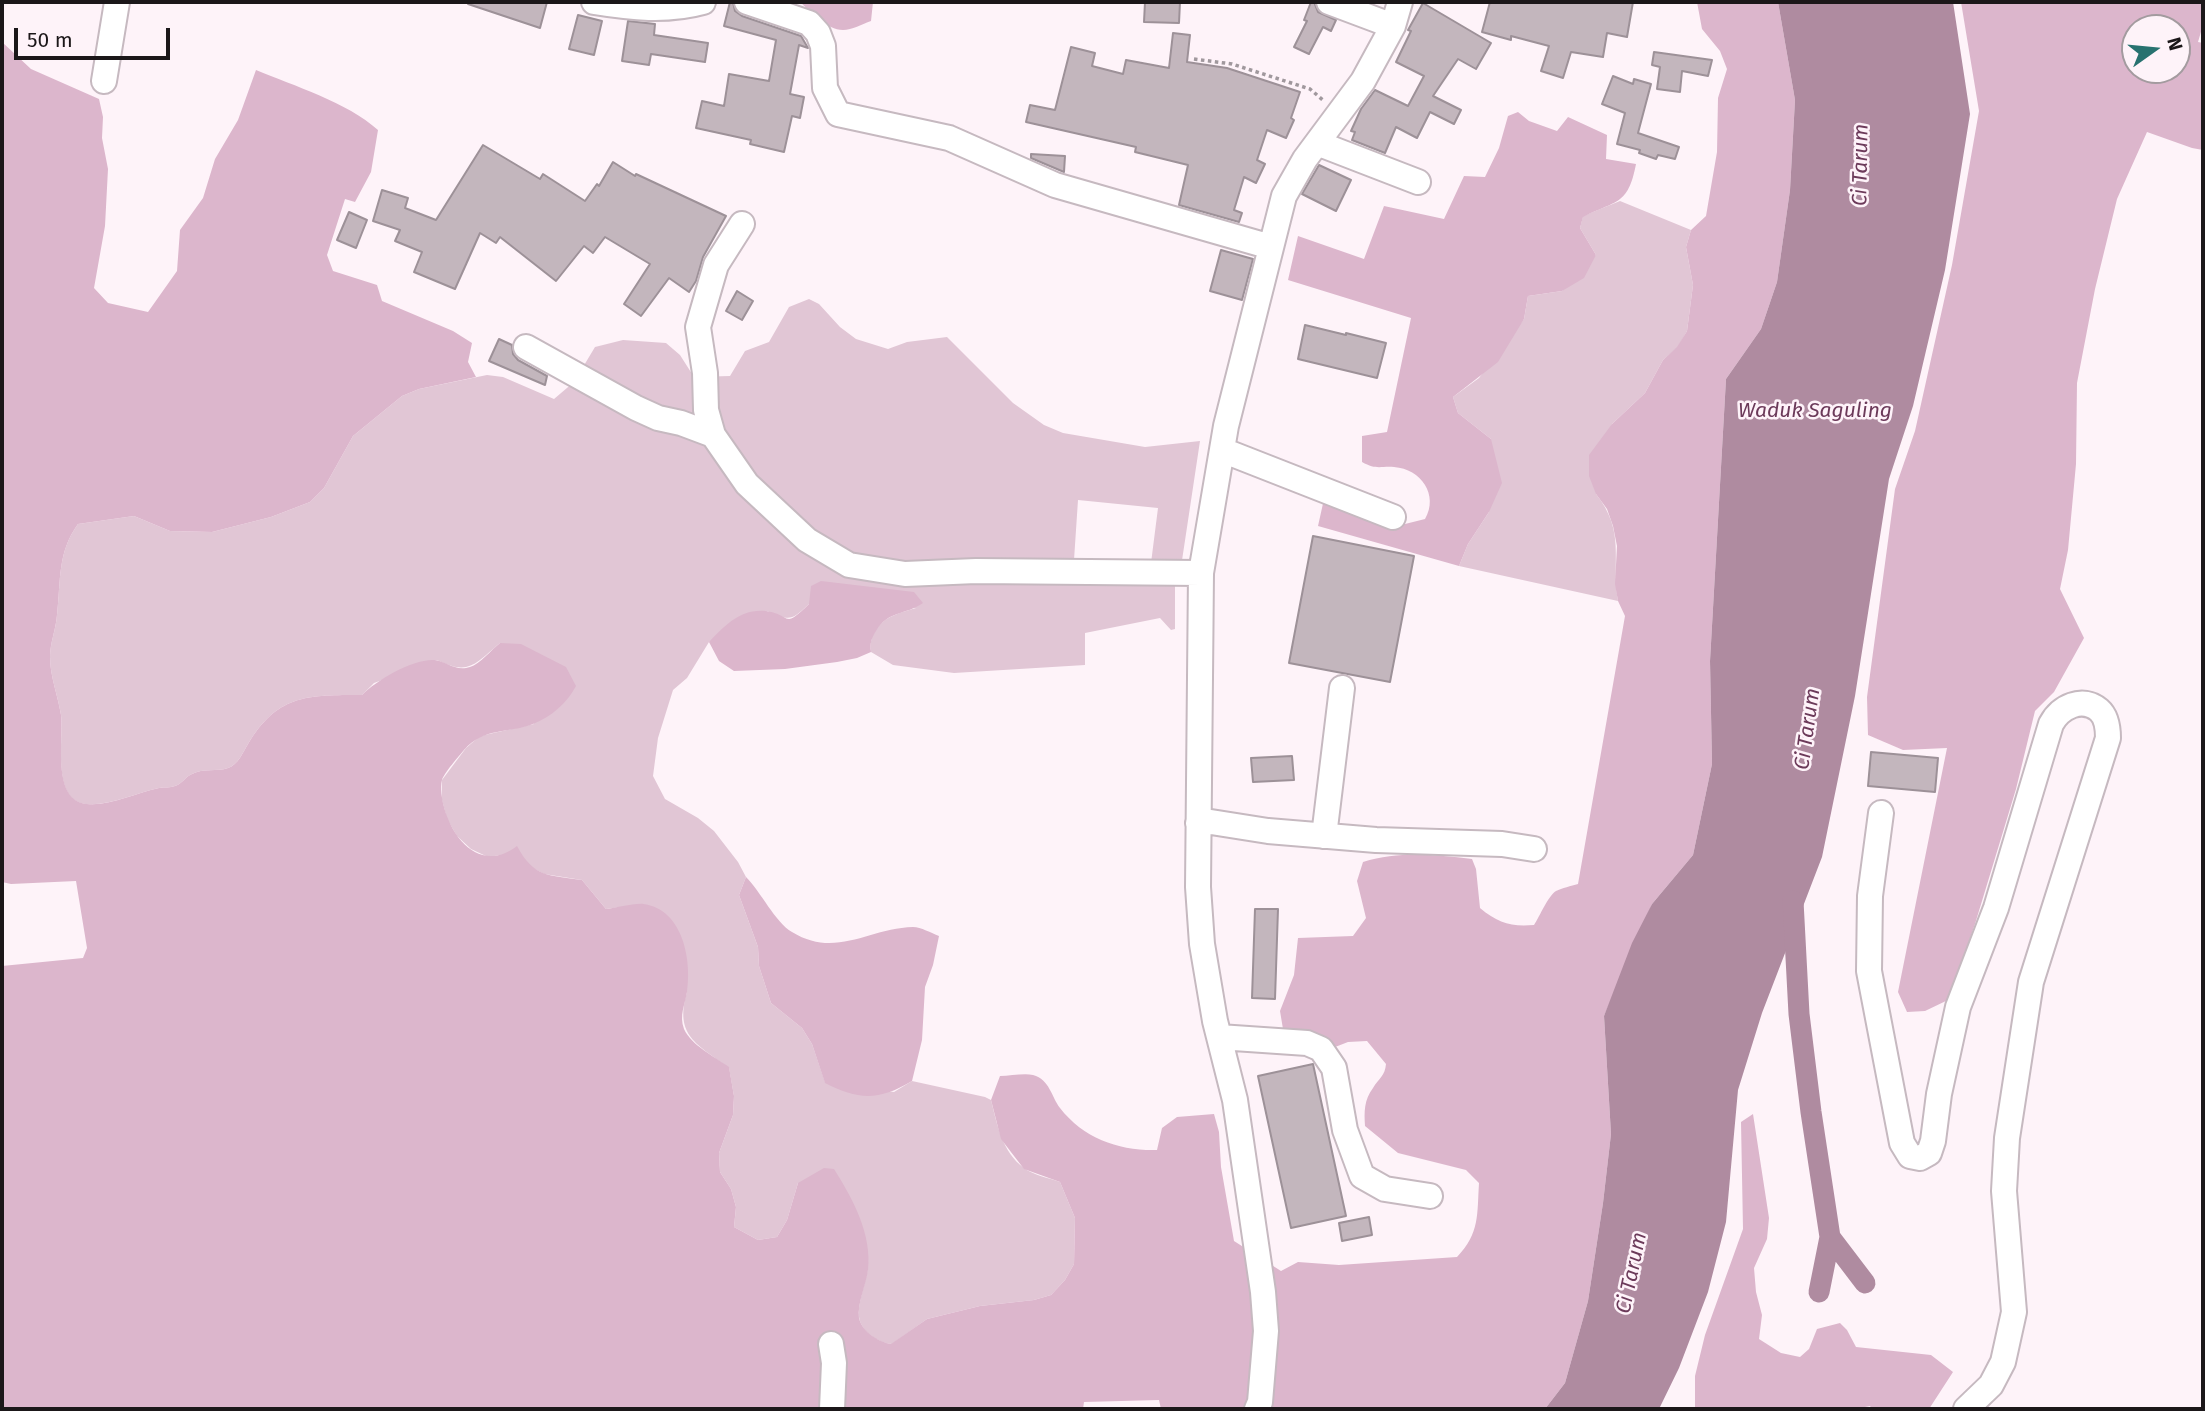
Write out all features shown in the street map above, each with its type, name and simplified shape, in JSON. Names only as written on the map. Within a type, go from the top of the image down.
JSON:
[{"type":"street","points":[[104,81],[117,2]]},
{"type":"street","points":[[594,2],[669,9],[704,2]]},
{"type":"street","points":[[747,2],[809,23],[818,33],[823,46],[825,88],[838,114],[949,138],[1055,185],[1270,247]]},
{"type":"street","points":[[1329,2],[1393,26]]},
{"type":"street","points":[[1257,1409],[1261,1402],[1266,1352],[1264,1305],[1244,1152],[1202,944],[1198,887],[1201,573],[1226,426],[1284,196],[1305,159],[1363,81],[1393,26],[1400,2]]},
{"type":"street","points":[[1317,143],[1418,182]]},
{"type":"street","points":[[742,224],[716,265],[698,327],[705,373],[706,410],[713,435],[747,484],[807,540],[849,565],[905,574],[976,570],[1201,573]]},
{"type":"street","points":[[526,347],[636,408],[658,418],[713,435]]},
{"type":"street","points":[[1222,450],[1393,517]]},
{"type":"street","points":[[1324,835],[1342,688]]},
{"type":"street","points":[[1881,813],[1870,896],[1868,971],[1902,1143],[1910,1156],[1920,1158],[1929,1153],[1933,1141],[1939,1094],[1958,1007],[1996,908],[2051,724],[2058,712],[2070,706],[2084,705],[2099,709],[2104,717],[2108,737],[2031,982],[2009,1125],[2004,1191],[2014,1312],[2003,1362],[1991,1385],[1966,1409]]},
{"type":"street","points":[[1198,823],[1211,822],[1268,831],[1376,840],[1502,844],[1534,849]]},
{"type":"street","points":[[1219,1037],[1307,1042],[1321,1049],[1334,1068],[1345,1130],[1362,1176],[1385,1189],[1430,1196]]},
{"type":"street","points":[[831,1344],[834,1363],[832,1409]]},
{"type":"path","points":[[1194,59],[1232,64],[1310,89],[1339,113]]},
{"type":"shaded area","points":[[800,2],[873,2],[871,21],[850,29],[837,29],[820,20]]},
{"type":"shaded area","points":[[1697,2],[1778,2],[1795,100],[1790,190],[1777,282],[1761,329],[1726,379],[1710,661],[1712,764],[1693,855],[1652,904],[1604,1016],[1611,1134],[1603,1203],[1588,1301],[1565,1383],[1545,1409],[1161,1409],[1159,1400],[1084,1402],[1083,1409],[2,1409],[2,966],[83,958],[87,948],[76,881],[11,884],[2,882],[2,42],[31,69],[99,99],[108,169],[105,226],[94,288],[108,303],[148,312],[177,271],[180,230],[203,198],[215,159],[238,120],[256,70],[336,103],[378,130],[371,172],[355,202],[345,199],[327,255],[333,271],[377,285],[382,301],[453,331],[472,343],[468,362],[476,377],[419,389],[402,396],[353,436],[324,488],[310,502],[271,517],[212,532],[170,531],[134,516],[78,524],[63,557],[50,657],[61,715],[62,767],[68,792],[76,800],[87,804],[105,803],[175,786],[196,772],[228,768],[237,761],[259,728],[283,707],[310,697],[362,695],[386,677],[416,663],[434,660],[460,668],[470,667],[500,643],[521,644],[566,667],[576,686],[558,709],[533,724],[480,738],[464,750],[452,765],[443,777],[441,786],[448,820],[454,831],[471,849],[492,856],[517,846],[536,870],[582,880],[606,909],[644,904],[657,908],[668,916],[682,938],[688,966],[687,992],[682,1015],[684,1029],[698,1045],[729,1067],[734,1096],[733,1115],[719,1153],[720,1172],[731,1189],[736,1207],[734,1227],[758,1240],[777,1237],[787,1220],[798,1183],[824,1168],[834,1169],[860,1217],[867,1243],[868,1270],[859,1318],[872,1336],[891,1344],[927,1319],[980,1306],[1034,1300],[1051,1295],[1065,1280],[1074,1264],[1075,1218],[1060,1182],[1024,1169],[1001,1139],[991,1100],[1000,1076],[1025,1074],[1039,1077],[1047,1084],[1060,1108],[1080,1128],[1104,1141],[1130,1148],[1157,1150],[1162,1128],[1177,1117],[1214,1114],[1219,1132],[1221,1167],[1234,1241],[1281,1271],[1298,1262],[1339,1265],[1457,1257],[1470,1240],[1476,1223],[1479,1183],[1466,1170],[1398,1153],[1365,1126],[1366,1102],[1386,1064],[1367,1041],[1348,1042],[1330,1049],[1300,1032],[1283,1029],[1280,1011],[1294,975],[1298,938],[1353,936],[1366,918],[1357,881],[1363,862],[1404,855],[1472,859],[1476,869],[1480,908],[1505,923],[1518,925],[1534,925],[1556,891],[1578,884],[1625,616],[1618,601],[1615,584],[1617,546],[1613,526],[1589,476],[1589,455],[1612,424],[1645,393],[1663,360],[1677,347],[1687,331],[1693,285],[1686,247],[1691,230],[1706,216],[1717,152],[1718,98],[1727,69],[1720,51],[1702,29]]},
{"type":"shaded area","points":[[1961,2],[2203,2],[2203,25],[2198,42],[2203,43],[2203,150],[2147,132],[2117,199],[2095,289],[2077,383],[2076,464],[2068,550],[2060,589],[2084,638],[2054,692],[2035,711],[2016,789],[1975,924],[1948,1000],[1925,1011],[1907,1012],[1898,992],[1947,748],[1903,750],[1868,735],[1867,697],[1895,489],[1915,431],[1952,265],[1979,111]]},
{"type":"shaded area","points":[[1518,112],[1529,121],[1557,131],[1568,117],[1607,135],[1606,159],[1636,164],[1629,188],[1619,200],[1583,217],[1580,228],[1596,255],[1584,278],[1562,291],[1528,296],[1524,319],[1498,362],[1453,397],[1458,413],[1491,439],[1502,483],[1489,512],[1468,544],[1459,566],[1318,526],[1324,499],[1378,520],[1405,524],[1425,519],[1430,501],[1425,485],[1412,473],[1404,469],[1375,467],[1362,462],[1362,436],[1387,432],[1411,318],[1288,280],[1298,236],[1364,259],[1384,206],[1444,219],[1464,176],[1485,177],[1499,148],[1508,116]]},
{"type":"shaded area","points":[[1620,201],[1691,230],[1686,247],[1693,285],[1687,331],[1678,347],[1663,360],[1645,393],[1612,424],[1596,494],[1611,521],[1614,533],[1618,601],[1459,566],[1468,544],[1489,512],[1491,439],[1458,413],[1453,397],[1479,378],[1524,319],[1528,296],[1562,291],[1596,255],[1580,228],[1583,216]]},
{"type":"shaded area","points":[[809,299],[819,304],[840,327],[856,339],[888,349],[907,342],[947,337],[1013,403],[1044,425],[1063,433],[1145,447],[1200,441],[1181,567],[1151,563],[1158,508],[1078,500],[1073,575],[1175,583],[1175,629],[1171,630],[1160,618],[1085,633],[1085,665],[954,673],[893,665],[871,652],[873,633],[883,621],[916,608],[809,604],[790,618],[767,611],[709,642],[687,678],[673,690],[658,738],[653,776],[665,799],[698,818],[714,831],[738,862],[746,877],[739,895],[758,947],[759,966],[771,1003],[802,1028],[812,1044],[825,1082],[894,1092],[912,1081],[991,1100],[1001,1137],[1010,1154],[1028,1170],[1060,1182],[1075,1218],[1074,1264],[1065,1280],[1051,1295],[1034,1300],[980,1306],[927,1319],[892,1344],[871,1336],[860,1322],[859,1307],[868,1268],[798,1183],[787,1220],[777,1237],[758,1240],[734,1227],[736,1207],[731,1189],[720,1172],[719,1153],[733,1115],[734,1096],[729,1068],[698,1045],[686,1029],[684,1007],[687,992],[644,904],[606,909],[582,880],[544,874],[507,854],[488,857],[471,849],[457,836],[447,819],[442,800],[442,780],[466,748],[480,736],[534,724],[500,643],[478,662],[464,667],[437,660],[374,683],[362,695],[310,697],[296,701],[271,715],[232,766],[196,772],[173,787],[95,804],[75,800],[64,781],[61,767],[61,715],[50,664],[63,557],[78,524],[134,516],[170,531],[212,532],[271,517],[310,502],[324,488],[353,436],[402,396],[419,389],[487,375],[503,377],[554,399],[574,382],[595,347],[623,340],[666,343],[680,355],[694,377],[730,376],[745,351],[769,342],[789,307]]},
{"type":"shaded area","points":[[821,581],[914,592],[923,603],[891,617],[880,625],[873,636],[871,652],[857,658],[785,669],[734,671],[719,661],[709,642],[727,624],[741,615],[757,611],[791,619],[809,604],[811,586]]},
{"type":"shaded area","points":[[746,877],[786,927],[808,940],[838,943],[913,927],[939,936],[925,987],[922,1040],[912,1081],[889,1092],[869,1096],[848,1093],[825,1083],[812,1044],[802,1028],[771,1003],[759,966],[758,947],[739,895]]},
{"type":"shaded area","points":[[1753,1114],[1769,1218],[1767,1239],[1754,1268],[1762,1315],[1759,1339],[1781,1353],[1800,1357],[1809,1349],[1817,1329],[1840,1323],[1856,1347],[1931,1355],[1953,1372],[1929,1409],[1872,1409],[1870,1406],[1855,1409],[1695,1409],[1695,1376],[1705,1335],[1743,1229],[1741,1122]]},
{"type":"water","name":"Waduk Saguling","points":[[1778,2],[1953,2],[1970,114],[1945,270],[1913,406],[1889,479],[1855,696],[1822,857],[1762,1013],[1738,1090],[1726,1222],[1708,1292],[1679,1368],[1659,1409],[1545,1409],[1565,1383],[1588,1301],[1603,1203],[1611,1134],[1604,1016],[1632,943],[1652,904],[1693,855],[1712,764],[1710,661],[1726,379],[1761,329],[1777,282],[1790,190],[1795,100]]},
{"type":"building","points":[[468,2],[547,2],[540,28]]},
{"type":"building","points":[[730,2],[733,2],[735,11],[742,16],[801,36],[808,48],[799,45],[790,94],[804,97],[800,118],[792,116],[784,152],[750,144],[751,140],[696,128],[702,101],[724,106],[729,74],[769,81],[776,40],[724,26]]},
{"type":"building","points":[[1145,2],[1180,2],[1179,23],[1144,22]]},
{"type":"building","points":[[1311,2],[1314,2],[1318,12],[1336,20],[1331,31],[1323,27],[1309,54],[1294,47],[1307,21],[1304,20]]},
{"type":"building","points":[[1490,2],[1633,2],[1627,37],[1607,33],[1603,57],[1571,52],[1563,78],[1541,71],[1549,46],[1482,32]]},
{"type":"building","points":[[1423,3],[1491,43],[1476,69],[1458,59],[1433,96],[1461,110],[1454,124],[1430,112],[1417,138],[1396,127],[1385,153],[1352,140],[1355,132],[1351,131],[1361,109],[1375,90],[1408,106],[1424,76],[1396,62],[1411,31],[1408,30]]},
{"type":"building","points":[[578,15],[602,21],[594,55],[569,49]]},
{"type":"building","points":[[628,21],[655,24],[654,35],[708,43],[705,62],[651,54],[649,65],[622,61]]},
{"type":"building","points":[[1173,33],[1190,35],[1187,62],[1227,68],[1300,92],[1291,118],[1294,120],[1286,138],[1267,130],[1257,160],[1265,164],[1256,183],[1244,177],[1234,210],[1242,213],[1239,222],[1179,205],[1188,165],[1135,152],[1136,147],[1026,122],[1030,105],[1055,110],[1071,47],[1095,53],[1092,66],[1123,74],[1126,60],[1169,68]]},
{"type":"building","points":[[1654,52],[1712,60],[1708,76],[1682,71],[1680,92],[1657,89],[1660,67],[1652,65]]},
{"type":"building","points":[[1613,76],[1633,84],[1634,79],[1651,84],[1638,133],[1679,147],[1675,159],[1658,155],[1656,159],[1639,153],[1640,150],[1617,144],[1625,113],[1602,104]]},
{"type":"building","points":[[483,145],[540,179],[543,174],[585,201],[597,184],[599,186],[613,162],[635,176],[636,174],[726,216],[703,257],[696,281],[689,292],[669,278],[641,316],[624,304],[650,264],[605,237],[593,253],[584,246],[556,281],[500,237],[496,243],[480,233],[455,289],[414,272],[422,252],[395,241],[400,230],[373,221],[382,190],[408,198],[405,208],[436,220]]},
{"type":"building","points":[[1031,154],[1065,156],[1064,172],[1031,158]]},
{"type":"building","points":[[1319,165],[1351,180],[1336,211],[1302,194]]},
{"type":"building","points":[[349,212],[367,220],[356,248],[337,240]]},
{"type":"building","points":[[1221,250],[1253,259],[1242,300],[1210,291]]},
{"type":"building","points":[[737,291],[753,301],[742,320],[726,311]]},
{"type":"building","points":[[1305,325],[1386,343],[1377,378],[1298,359]]},
{"type":"building","points":[[499,339],[512,345],[513,354],[518,360],[547,376],[545,385],[489,361]]},
{"type":"building","points":[[1313,536],[1414,556],[1390,682],[1289,663]]},
{"type":"building","points":[[1871,752],[1938,758],[1935,792],[1868,786]]},
{"type":"building","points":[[1292,756],[1294,780],[1253,782],[1251,758]]},
{"type":"building","points":[[1255,909],[1278,909],[1275,999],[1252,998]]},
{"type":"building","points":[[1313,1064],[1346,1216],[1291,1228],[1258,1076]]},
{"type":"building","points":[[1369,1217],[1372,1235],[1342,1241],[1339,1223]]},
{"type":"waterway","points":[[1793,901],[1799,1014],[1830,1237],[1819,1292]]},
{"type":"waterway","points":[[1830,1237],[1865,1283]]},
{"type":"water label","name":"Ci Tarum","points":[[1861,165]]},
{"type":"water label","name":"Ci Tarum","points":[[1808,729]]},
{"type":"water label","name":"Ci Tarum","points":[[1632,1273]]}]
